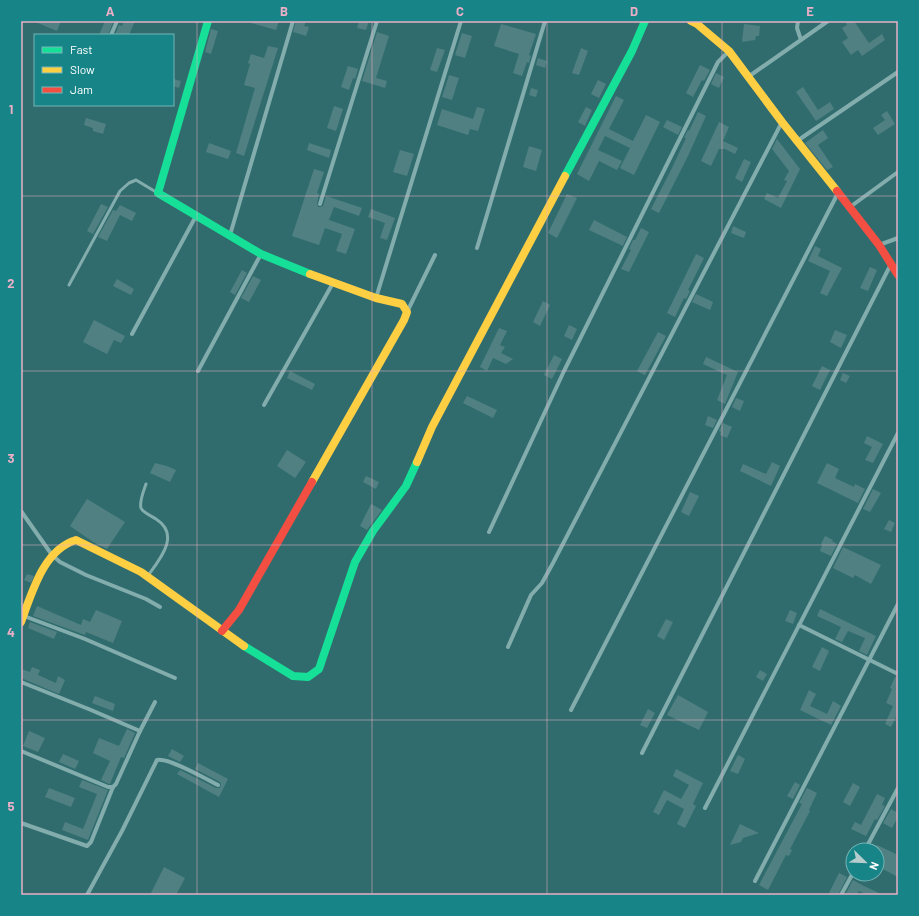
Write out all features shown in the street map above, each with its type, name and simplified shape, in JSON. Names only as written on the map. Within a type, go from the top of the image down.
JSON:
[{"type":"street","points":[[111,34],[117,21]]},
{"type":"street","points":[[208,21],[158,193],[261,254],[333,283],[376,298],[402,304],[407,312]]},
{"type":"street","points":[[230,235],[293,21]]},
{"type":"street","points":[[320,204],[377,21]]},
{"type":"street","points":[[376,298],[461,21]]},
{"type":"street","points":[[477,248],[545,21]]},
{"type":"street","points":[[175,678],[85,639],[22,619],[44,566],[52,555],[65,543],[76,540],[141,572],[233,639],[293,676],[308,677],[319,669],[355,562],[373,531],[406,486],[432,427],[632,51],[645,21]]},
{"type":"street","points":[[691,21],[698,24],[729,51],[782,122],[879,245],[898,275]]},
{"type":"street","points":[[798,21],[797,28],[801,40]]},
{"type":"street","points":[[748,77],[828,21]]},
{"type":"street","points":[[489,532],[564,371],[718,62],[729,51]]},
{"type":"street","points":[[797,141],[898,72]]},
{"type":"street","points":[[508,647],[532,594],[542,583],[553,563],[782,122]]},
{"type":"street","points":[[850,207],[898,172]]},
{"type":"street","points":[[571,710],[839,193]]},
{"type":"street","points":[[132,334],[196,216]]},
{"type":"street","points":[[879,245],[898,238]]},
{"type":"street","points":[[198,371],[261,254]]},
{"type":"street","points":[[222,631],[239,610],[404,320],[435,256]]},
{"type":"street","points":[[642,753],[891,264]]},
{"type":"street","points":[[264,405],[333,283]]},
{"type":"street","points":[[705,808],[898,433]]},
{"type":"street","points":[[21,511],[52,555],[60,562],[160,607]]},
{"type":"street","points":[[755,881],[898,604]]},
{"type":"street","points":[[799,625],[898,674]]},
{"type":"street","points":[[21,682],[140,731]]},
{"type":"street","points":[[21,824],[87,846],[91,842],[113,787],[116,784],[155,702]]},
{"type":"street","points":[[21,750],[108,787],[113,787]]},
{"type":"street","points":[[88,895],[157,760],[162,758],[172,762],[218,785]]},
{"type":"street","points":[[869,842],[898,788]]},
{"type":"street","points":[[841,895],[848,882]]},
{"type":"lane","points":[[70,286],[120,191],[129,183],[136,180],[158,193]]},
{"type":"lane","points":[[146,484],[141,508],[163,524],[168,533],[168,542],[162,556],[147,577]]},
{"type":"building","points":[[33,21],[61,21],[57,31]]},
{"type":"building","points":[[105,21],[113,22],[108,34],[99,34]]},
{"type":"building","points":[[124,21],[135,21],[129,34],[115,34],[119,25],[122,26]]},
{"type":"building","points":[[251,21],[279,21],[276,30],[251,23]]},
{"type":"building","points":[[296,21],[306,21],[304,26],[309,27],[306,36],[293,32]]},
{"type":"building","points":[[359,21],[369,21],[366,30],[357,28]]},
{"type":"building","points":[[845,21],[854,21],[869,43],[882,34],[885,40],[862,56],[858,50],[851,55],[842,42],[848,38],[842,28],[847,25]]},
{"type":"building","points":[[501,24],[536,34],[529,55],[531,56],[529,63],[527,62],[522,76],[513,73],[519,54],[494,46]]},
{"type":"building","points":[[744,24],[760,26],[759,36],[756,36],[755,40],[742,42]]},
{"type":"building","points":[[211,29],[218,31],[211,54],[205,52]]},
{"type":"building","points":[[377,32],[389,36],[376,78],[387,81],[385,88],[362,81]]},
{"type":"building","points":[[462,33],[472,36],[465,58],[455,55]]},
{"type":"building","points":[[268,46],[278,48],[244,156],[236,153],[255,88],[244,85],[250,64],[248,63],[251,54],[264,58]]},
{"type":"building","points":[[437,48],[445,50],[437,72],[430,70]]},
{"type":"building","points":[[581,48],[588,51],[579,75],[572,73]]},
{"type":"building","points":[[538,58],[547,61],[545,68],[536,65]]},
{"type":"building","points":[[700,65],[710,70],[704,81],[702,80],[693,97],[686,93]]},
{"type":"building","points":[[348,66],[358,69],[349,90],[341,87]]},
{"type":"building","points":[[716,73],[724,77],[719,88],[711,84]]},
{"type":"building","points":[[449,75],[459,78],[452,100],[442,97]]},
{"type":"building","points":[[174,79],[181,81],[179,88],[174,86]]},
{"type":"building","points":[[598,80],[606,84],[599,98],[591,94]]},
{"type":"building","points":[[803,87],[818,110],[830,102],[834,109],[816,121],[796,92]]},
{"type":"building","points":[[531,88],[538,90],[536,97],[529,95]]},
{"type":"building","points":[[616,96],[624,100],[609,129],[633,141],[646,115],[660,122],[634,175],[620,168],[630,148],[605,136],[598,150],[622,161],[617,170],[599,161],[589,181],[577,174]]},
{"type":"building","points":[[334,106],[343,109],[336,131],[327,128]]},
{"type":"building","points":[[477,107],[485,109],[478,131],[470,129],[468,135],[437,125],[442,109],[473,119]]},
{"type":"building","points":[[586,107],[592,110],[585,126],[578,122]]},
{"type":"building","points":[[887,111],[895,124],[878,135],[873,128],[885,120],[881,115]]},
{"type":"building","points":[[698,112],[706,116],[688,156],[659,213],[651,209],[686,138],[684,138]]},
{"type":"building","points":[[86,118],[106,124],[103,134],[93,131],[93,128],[84,125]]},
{"type":"building","points":[[667,120],[682,127],[678,135],[663,127]]},
{"type":"building","points":[[719,122],[729,127],[723,141],[738,148],[735,154],[725,149],[719,149],[711,166],[701,161]]},
{"type":"building","points":[[823,130],[828,138],[818,145],[833,167],[827,170],[805,143]]},
{"type":"building","points":[[777,139],[800,169],[781,208],[764,199],[767,193],[778,198],[787,181],[784,180],[789,171],[772,149]]},
{"type":"building","points":[[209,143],[231,151],[228,159],[206,152]]},
{"type":"building","points":[[309,143],[331,150],[329,158],[307,150]]},
{"type":"building","points":[[529,146],[542,150],[536,171],[523,167]]},
{"type":"building","points":[[400,150],[414,154],[407,176],[393,172]]},
{"type":"building","points":[[744,159],[751,162],[742,182],[735,178]]},
{"type":"building","points":[[314,169],[324,172],[317,193],[319,194],[317,203],[318,207],[323,206],[326,196],[362,208],[359,216],[334,207],[329,220],[355,229],[346,254],[336,251],[342,234],[325,228],[319,245],[292,236]]},
{"type":"building","points":[[567,194],[577,198],[557,238],[548,233]]},
{"type":"building","points":[[101,204],[108,207],[93,234],[87,231]]},
{"type":"building","points":[[120,205],[136,213],[132,221],[120,215],[107,241],[98,237],[113,210],[116,211]]},
{"type":"building","points":[[371,209],[395,218],[387,240],[380,238],[385,223],[368,217]]},
{"type":"building","points":[[594,220],[627,237],[623,246],[589,230]]},
{"type":"building","points":[[733,226],[746,232],[744,238],[731,233]]},
{"type":"building","points":[[641,228],[649,232],[629,272],[621,269],[631,250],[629,249],[633,240],[635,240]]},
{"type":"building","points":[[815,246],[821,249],[818,256],[842,268],[827,296],[820,293],[830,271],[808,261]]},
{"type":"building","points":[[696,254],[704,258],[688,290],[690,291],[686,299],[684,298],[675,317],[667,313]]},
{"type":"building","points":[[870,267],[877,270],[868,291],[860,288]]},
{"type":"building","points":[[242,270],[247,273],[235,295],[230,292]]},
{"type":"building","points":[[253,276],[261,280],[249,302],[241,298]]},
{"type":"building","points":[[117,279],[134,289],[131,295],[113,286]]},
{"type":"building","points":[[696,294],[713,302],[710,310],[692,302]]},
{"type":"building","points":[[543,301],[550,305],[540,326],[533,322]]},
{"type":"building","points":[[94,320],[125,336],[121,343],[114,340],[107,354],[83,342]]},
{"type":"building","points":[[569,325],[577,329],[572,340],[564,336]]},
{"type":"building","points":[[499,328],[507,331],[500,345],[505,347],[501,353],[513,359],[506,364],[493,358],[487,371],[480,367]]},
{"type":"building","points":[[835,330],[847,335],[841,348],[830,342]]},
{"type":"building","points":[[658,332],[666,336],[645,375],[637,371]]},
{"type":"building","points":[[554,355],[562,359],[552,379],[544,375]]},
{"type":"building","points":[[706,357],[738,372],[725,404],[717,400],[727,375],[703,364]]},
{"type":"building","points":[[822,366],[830,370],[820,390],[812,386]]},
{"type":"building","points":[[290,371],[315,384],[312,390],[287,378]]},
{"type":"building","points":[[843,373],[850,376],[846,383],[840,380]]},
{"type":"building","points":[[467,396],[497,410],[493,418],[463,403]]},
{"type":"building","points":[[736,398],[744,401],[740,411],[732,407]]},
{"type":"building","points":[[708,416],[717,420],[713,428],[705,425]]},
{"type":"building","points":[[723,423],[732,427],[727,438],[720,435],[721,432],[719,431]]},
{"type":"building","points":[[867,436],[883,444],[873,463],[865,460],[872,447],[864,443]]},
{"type":"building","points":[[287,450],[306,462],[295,478],[277,466]]},
{"type":"building","points":[[772,462],[780,466],[771,486],[740,471],[743,464],[766,474]]},
{"type":"building","points":[[155,463],[176,470],[170,482],[150,473]]},
{"type":"building","points":[[827,463],[839,469],[835,478],[854,487],[855,484],[865,489],[858,503],[817,483]]},
{"type":"building","points":[[366,476],[379,482],[376,489],[363,482]]},
{"type":"building","points":[[873,489],[881,493],[870,512],[863,509]]},
{"type":"building","points":[[690,492],[699,496],[689,516],[681,512]]},
{"type":"building","points":[[87,499],[125,522],[107,549],[93,542],[70,526]]},
{"type":"building","points":[[371,504],[382,510],[367,530],[360,526]]},
{"type":"building","points":[[889,520],[895,523],[891,532],[884,529]]},
{"type":"building","points":[[825,536],[837,544],[831,556],[820,551],[821,544]]},
{"type":"building","points":[[843,547],[881,565],[871,584],[855,575],[853,578],[833,568]]},
{"type":"building","points":[[27,574],[34,576],[31,583],[24,580]]},
{"type":"building","points":[[37,606],[81,625],[83,619],[90,622],[96,610],[122,621],[113,643],[86,632],[85,635],[33,616]]},
{"type":"building","points":[[820,609],[876,636],[867,655],[859,651],[865,638],[848,631],[842,642],[835,639],[841,627],[817,616]]},
{"type":"building","points":[[790,610],[797,613],[793,624],[785,621]]},
{"type":"building","points":[[666,619],[673,622],[664,640],[657,636]]},
{"type":"building","points":[[30,622],[57,632],[54,639],[28,628]]},
{"type":"building","points":[[822,647],[829,651],[820,671],[812,667]]},
{"type":"building","points":[[32,667],[40,670],[38,675],[56,683],[58,676],[65,680],[59,694],[21,678],[21,669],[30,672]]},
{"type":"building","points":[[760,670],[767,674],[763,681],[756,677]]},
{"type":"building","points":[[895,677],[898,677],[898,718],[896,717],[891,727],[885,724],[893,706],[886,703]]},
{"type":"building","points":[[809,690],[816,694],[810,706],[827,714],[833,701],[841,706],[831,725],[800,710]]},
{"type":"building","points":[[678,695],[708,712],[699,730],[667,715]]},
{"type":"building","points":[[95,696],[115,704],[113,711],[92,703]]},
{"type":"building","points":[[648,709],[655,713],[647,728],[640,725]]},
{"type":"building","points":[[127,729],[135,733],[124,758],[121,757],[109,784],[101,780],[110,761],[93,753],[99,738],[119,746]]},
{"type":"building","points":[[29,731],[45,738],[38,752],[23,746]]},
{"type":"building","points":[[172,749],[184,756],[180,762],[168,756]]},
{"type":"building","points":[[63,754],[79,761],[75,769],[59,762]]},
{"type":"building","points":[[738,755],[745,759],[738,774],[730,771]]},
{"type":"building","points":[[198,763],[228,779],[219,797],[177,774],[180,770],[216,788],[220,788],[220,782],[195,769]]},
{"type":"building","points":[[676,769],[703,783],[693,804],[696,806],[685,828],[677,824],[684,809],[667,800],[659,815],[653,812],[664,790],[681,799],[689,785],[673,776]]},
{"type":"building","points":[[82,780],[108,790],[88,840],[62,830],[65,822],[83,829],[97,794],[79,787]]},
{"type":"building","points":[[795,782],[800,785],[793,799],[787,796]]},
{"type":"building","points":[[853,783],[860,787],[850,806],[843,802]]},
{"type":"building","points":[[49,788],[75,798],[71,807],[45,797]]},
{"type":"building","points":[[807,788],[817,793],[809,810],[810,811],[790,849],[792,850],[789,856],[786,855],[768,890],[759,885],[802,804],[799,803]]},
{"type":"building","points":[[877,794],[885,798],[882,805],[885,806],[877,820],[875,819],[866,836],[851,829],[855,822],[861,825]]},
{"type":"building","points":[[891,809],[898,813],[898,817],[892,828],[883,823]]},
{"type":"building","points":[[740,824],[759,833],[743,838],[741,842],[730,845]]},
{"type":"building","points":[[885,849],[898,855],[898,877],[885,870]]},
{"type":"building","points":[[164,867],[185,878],[176,895],[150,895]]},
{"type":"building","points":[[839,873],[845,876],[845,881],[838,895],[828,895]]},
{"type":"building","points":[[852,882],[856,882],[883,895],[867,895],[859,891],[857,895],[845,895]]},
{"type":"traffic: fast","points":[[208,21],[158,193],[261,254],[310,274]]},
{"type":"traffic: fast","points":[[565,176],[632,51],[645,21]]},
{"type":"traffic: fast","points":[[244,646],[293,676],[308,677],[319,669],[355,562],[373,531],[406,486],[417,462]]},
{"type":"traffic: slow","points":[[691,21],[697,24],[729,51],[782,122],[837,191]]},
{"type":"traffic: slow","points":[[417,462],[432,427],[565,176]]},
{"type":"traffic: slow","points":[[310,274],[376,298],[402,304],[407,312],[404,320],[312,482]]},
{"type":"traffic: slow","points":[[21,622],[40,574],[47,563],[55,553],[65,545],[76,540],[141,572],[244,646]]},
{"type":"traffic: jam","points":[[837,191],[879,245],[898,275]]},
{"type":"traffic: jam","points":[[222,631],[239,610],[312,482]]}]
